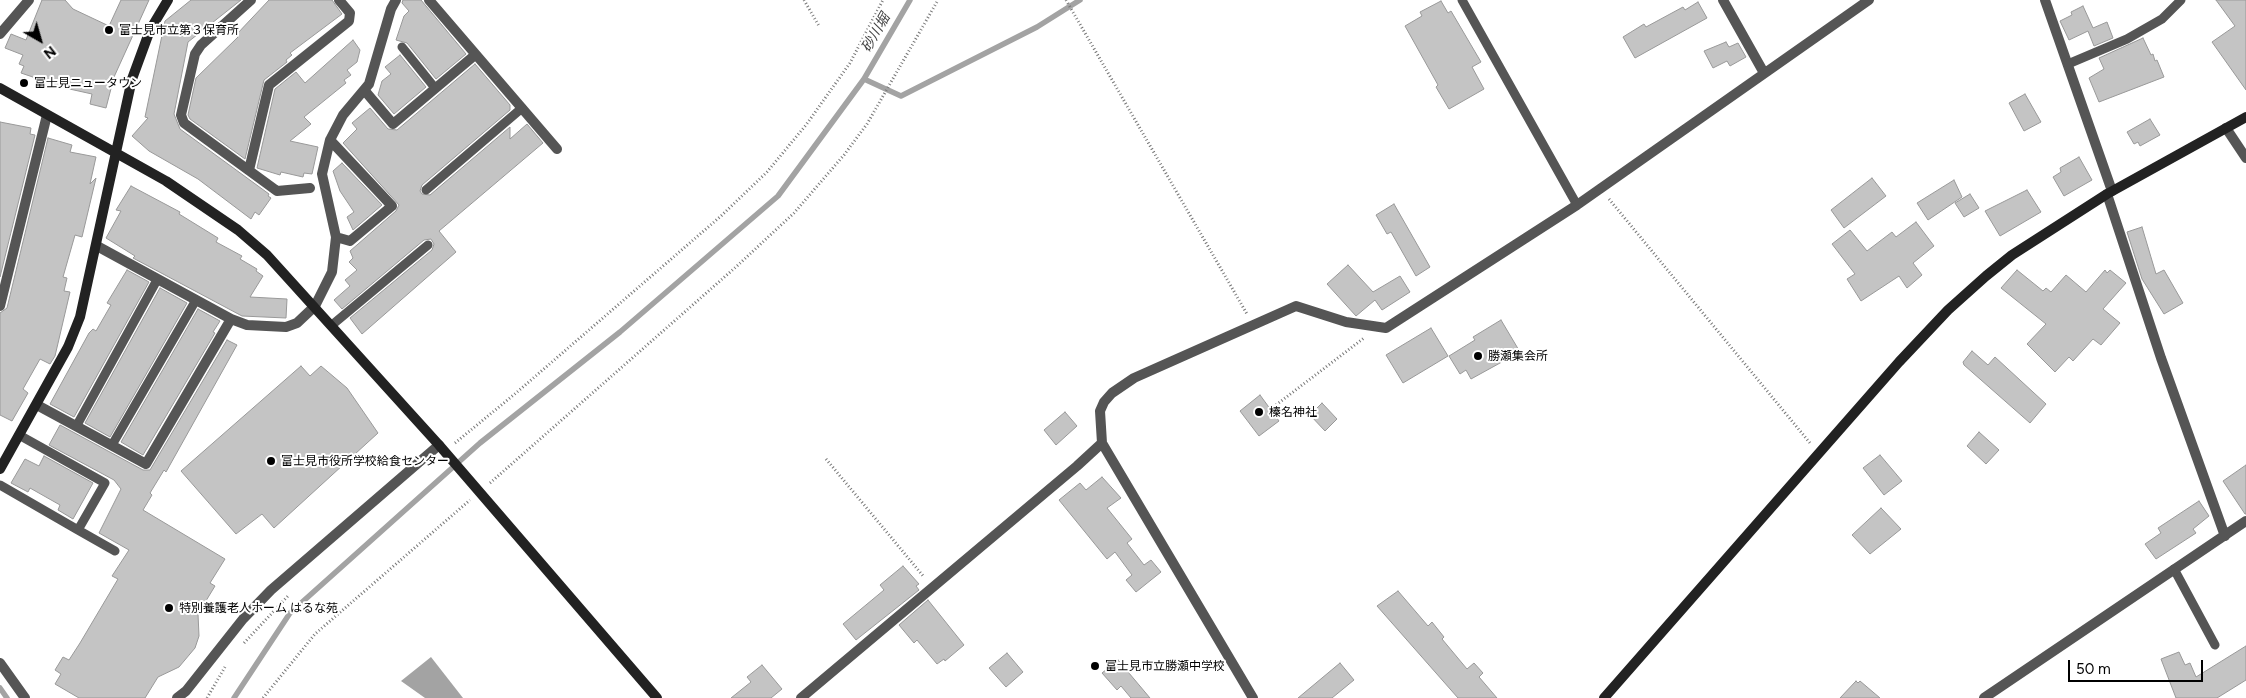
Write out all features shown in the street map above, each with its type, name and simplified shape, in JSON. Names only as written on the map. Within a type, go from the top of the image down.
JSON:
[{"type":"street","points":[[0,34],[29,0]]},
{"type":"street","points":[[0,469],[68,347],[80,317],[140,54],[160,10],[168,0]]},
{"type":"street","points":[[251,0],[201,45],[195,54],[181,115],[184,123],[277,191],[310,188]]},
{"type":"street","points":[[249,170],[269,85],[350,21],[350,13],[339,0]]},
{"type":"street","points":[[96,246],[231,319],[247,325],[286,327],[297,322],[315,306],[332,272],[336,237],[322,174],[330,140],[343,115],[369,84],[391,9],[396,0]]},
{"type":"street","points":[[429,0],[557,149]]},
{"type":"street","points":[[1723,0],[1764,73]]},
{"type":"street","points":[[1253,698],[1102,443],[1100,411],[1112,393],[1134,378],[1296,306],[1346,322],[1386,328],[1577,205],[1869,0]]},
{"type":"street","points":[[2045,0],[2068,64],[2161,358],[2225,536]]},
{"type":"street","points":[[364,91],[393,124],[475,55]]},
{"type":"street","points":[[0,88],[166,181],[238,230],[267,255],[444,450],[657,698]]},
{"type":"street","points":[[0,306],[47,115]]},
{"type":"street","points":[[1604,698],[1936,322],[1986,276],[2012,255],[2109,193],[2246,117]]},
{"type":"street","points":[[2226,128],[2246,158]]},
{"type":"street","points":[[330,140],[392,206],[350,241],[336,237]]},
{"type":"street","points":[[37,405],[146,464],[231,319]]},
{"type":"street","points":[[801,698],[1102,443]]},
{"type":"street","points":[[177,698],[186,691],[243,619],[271,590],[444,450]]},
{"type":"street","points":[[1984,698],[2246,521]]},
{"type":"street","points":[[0,664],[25,698]]},
{"type":"lane","points":[[1462,0],[1577,205]]},
{"type":"lane","points":[[2068,64],[2127,39],[2162,19],[2181,0]]},
{"type":"lane","points":[[402,47],[435,88]]},
{"type":"lane","points":[[426,190],[522,108]]},
{"type":"lane","points":[[332,325],[428,245]]},
{"type":"lane","points":[[77,425],[157,280]]},
{"type":"lane","points":[[112,445],[196,300]]},
{"type":"lane","points":[[19,436],[106,483],[78,530]]},
{"type":"lane","points":[[0,485],[115,551]]},
{"type":"lane","points":[[2174,570],[2214,645]]},
{"type":"path","points":[[804,0],[819,26]]},
{"type":"path","points":[[444,450],[516,393],[721,216],[767,172],[806,125],[850,63],[883,0]]},
{"type":"path","points":[[264,698],[315,634],[737,266],[794,213],[821,184],[867,124],[938,0]]},
{"type":"path","points":[[1066,0],[1210,253],[1254,325]]},
{"type":"path","points":[[1600,188],[1819,453]]},
{"type":"path","points":[[1276,405],[1377,328]]},
{"type":"path","points":[[826,459],[933,588]]},
{"type":"path","points":[[238,650],[290,594]]},
{"type":"path","points":[[206,698],[227,663]]},
{"type":"shaded area","points":[[431,657],[463,698],[425,698],[401,681]]},
{"type":"building","points":[[42,0],[65,0],[73,9],[109,26],[121,0],[149,0],[114,77],[106,108],[90,104],[92,94],[65,88],[21,73],[24,66],[19,64],[23,55],[5,48],[11,34],[26,40]]},
{"type":"building","points":[[191,0],[241,0],[188,42],[174,114],[180,129],[269,194],[268,196],[271,198],[259,215],[255,212],[251,219],[198,179],[149,151],[132,136],[148,118],[145,117],[165,21]]},
{"type":"building","points":[[269,0],[332,0],[342,14],[290,53],[292,55],[286,60],[287,62],[264,80],[245,159],[190,119],[188,115],[196,78],[238,37],[236,35]]},
{"type":"building","points":[[403,0],[421,0],[466,54],[436,79],[407,43],[396,40],[404,16],[409,11],[402,3]]},
{"type":"building","points":[[2216,0],[2246,0],[2246,90],[2212,42],[2235,26]]},
{"type":"building","points":[[1441,1],[1448,13],[1451,11],[1481,62],[1472,67],[1484,89],[1449,109],[1436,87],[1438,85],[1405,26],[1422,16],[1420,12]]},
{"type":"building","points":[[1698,2],[1707,18],[1635,58],[1623,37],[1644,24],[1646,27],[1683,7],[1685,10]]},
{"type":"building","points":[[2083,6],[2093,28],[2107,22],[2113,38],[2094,46],[2088,31],[2069,40],[2060,21],[2072,15],[2071,12]]},
{"type":"building","points":[[2143,38],[2151,55],[2153,54],[2155,61],[2157,60],[2164,77],[2099,102],[2089,78],[2104,69],[2099,58]]},
{"type":"building","points":[[353,40],[360,50],[357,62],[347,70],[351,75],[344,80],[346,83],[304,117],[311,124],[290,141],[318,147],[312,174],[304,173],[303,177],[281,172],[280,175],[257,168],[275,89],[296,72],[305,83]]},
{"type":"building","points":[[1726,42],[1729,47],[1738,43],[1746,57],[1730,66],[1727,61],[1713,68],[1704,51]]},
{"type":"building","points":[[400,55],[426,87],[394,114],[378,95],[382,81],[391,74],[385,67]]},
{"type":"building","points":[[475,64],[510,105],[510,110],[422,185],[420,191],[422,194],[430,195],[510,127],[510,139],[527,124],[543,143],[439,231],[456,252],[362,334],[350,318],[432,250],[434,244],[431,239],[424,240],[342,309],[334,300],[350,286],[345,280],[357,270],[349,262],[353,258],[350,251],[396,211],[399,205],[343,143],[357,129],[352,123],[370,108],[388,129],[397,130]]},
{"type":"building","points":[[2025,94],[2041,122],[2024,131],[2009,103]]},
{"type":"building","points":[[2150,119],[2160,135],[2140,146],[2138,142],[2134,144],[2127,132]]},
{"type":"building","points":[[0,122],[31,128],[30,134],[35,135],[0,277]]},
{"type":"building","points":[[48,138],[72,145],[70,152],[96,157],[90,184],[96,178],[82,237],[75,235],[63,277],[67,278],[64,291],[70,292],[55,356],[50,364],[40,359],[23,389],[28,393],[12,421],[0,415],[0,313],[7,308]]},
{"type":"building","points":[[2079,157],[2092,180],[2064,196],[2053,177],[2061,172],[2060,168]]},
{"type":"building","points":[[342,163],[382,205],[353,230],[347,217],[354,212],[340,191],[333,171]]},
{"type":"building","points":[[1872,178],[1886,196],[1844,228],[1831,210]]},
{"type":"building","points":[[1954,180],[1962,197],[1928,220],[1917,203]]},
{"type":"building","points":[[131,186],[180,212],[179,214],[218,238],[216,242],[242,256],[240,259],[257,269],[256,271],[263,276],[250,297],[287,299],[286,318],[242,316],[133,258],[135,256],[106,238],[121,211],[116,210]]},
{"type":"building","points":[[2027,190],[2041,212],[2000,236],[1985,211]]},
{"type":"building","points":[[1970,194],[1979,208],[1964,217],[1955,203]]},
{"type":"building","points":[[1394,204],[1430,267],[1416,276],[1391,232],[1387,234],[1376,215]]},
{"type":"building","points":[[1916,222],[1934,246],[1913,263],[1922,275],[1907,288],[1899,276],[1861,301],[1847,279],[1855,274],[1832,244],[1850,230],[1867,251],[1892,232],[1896,237]]},
{"type":"building","points":[[2142,227],[2156,274],[2164,270],[2183,303],[2164,314],[2142,279],[2127,232]]},
{"type":"building","points":[[1348,265],[1373,292],[1400,276],[1410,292],[1382,310],[1375,300],[1356,316],[1327,284]]},
{"type":"building","points":[[127,270],[149,282],[74,417],[50,404],[89,333],[93,329],[96,331],[111,305],[107,303]]},
{"type":"building","points":[[2017,270],[2043,291],[2046,288],[2051,292],[2066,275],[2086,292],[2105,270],[2107,273],[2110,270],[2126,283],[2103,309],[2120,323],[2101,345],[2093,339],[2073,361],[2069,357],[2055,372],[2027,344],[2046,324],[2001,288]]},
{"type":"building","points":[[160,288],[187,303],[110,437],[85,423]]},
{"type":"building","points":[[198,309],[220,321],[213,332],[215,333],[143,455],[121,442]]},
{"type":"building","points":[[1501,320],[1520,352],[1471,379],[1466,370],[1460,374],[1449,356],[1475,340],[1473,337]]},
{"type":"building","points":[[1431,328],[1448,356],[1403,383],[1386,355]]},
{"type":"building","name":"特別養護老人ホーム はるな苑","points":[[227,340],[237,345],[166,472],[164,470],[150,493],[152,495],[143,510],[225,559],[210,583],[215,586],[198,614],[199,636],[195,648],[179,667],[158,677],[145,698],[79,698],[55,684],[61,674],[55,670],[63,657],[69,660],[80,643],[118,579],[112,576],[129,550],[99,533],[121,489],[114,480],[49,445],[60,425],[143,470],[150,470]]},
{"type":"building","points":[[1972,351],[1988,365],[1995,357],[2046,404],[2030,423],[1964,365],[1963,362]]},
{"type":"building","name":"富士見市役所学校給食センター","points":[[301,366],[310,376],[321,366],[347,388],[378,433],[274,528],[262,514],[236,534],[181,471]]},
{"type":"building","points":[[1260,395],[1279,421],[1259,436],[1240,411]]},
{"type":"building","points":[[1322,403],[1337,419],[1325,431],[1310,415]]},
{"type":"building","points":[[1065,412],[1077,426],[1056,445],[1044,430]]},
{"type":"building","points":[[1979,432],[1999,450],[1986,464],[1967,446]]},
{"type":"building","points":[[1880,455],[1902,481],[1884,495],[1863,468]]},
{"type":"building","points":[[44,456],[93,483],[73,519],[58,510],[60,505],[30,488],[28,492],[11,483],[25,459],[39,466]]},
{"type":"building","points":[[2246,465],[2246,514],[2245,514],[2223,481]]},
{"type":"building","points":[[1102,477],[1121,498],[1107,508],[1132,539],[1127,543],[1144,565],[1151,560],[1161,572],[1136,592],[1126,580],[1132,575],[1115,552],[1107,559],[1059,500],[1080,483],[1086,490]]},
{"type":"building","points":[[2199,501],[2209,516],[2193,529],[2196,533],[2156,559],[2145,544],[2161,533],[2158,528]]},
{"type":"building","points":[[1881,508],[1901,529],[1870,554],[1852,535]]},
{"type":"building","points":[[903,566],[919,584],[916,586],[919,590],[856,640],[843,624],[884,590],[880,585]]},
{"type":"building","points":[[1398,591],[1428,626],[1432,622],[1444,637],[1442,639],[1467,669],[1474,663],[1483,673],[1479,677],[1497,698],[1458,698],[1377,606]]},
{"type":"building","points":[[928,600],[964,645],[945,661],[944,659],[937,664],[917,640],[914,643],[899,625]]},
{"type":"building","points":[[2246,646],[2246,680],[2217,698],[2176,698],[2161,659],[2179,652],[2185,665],[2190,663],[2196,677]]},
{"type":"building","points":[[1007,653],[1023,672],[1006,687],[989,668]]},
{"type":"building","points":[[1118,660],[1150,698],[1131,698],[1121,686],[1117,690],[1102,673]]},
{"type":"building","points":[[1340,663],[1354,680],[1332,698],[1298,698]]},
{"type":"building","points":[[762,665],[782,689],[771,698],[731,698],[751,682],[747,677]]},
{"type":"building","points":[[1856,681],[1858,683],[1860,681],[1880,698],[1840,698]]},
{"type":"waterway","name":"砂川堀","points":[[234,698],[290,613],[480,443],[620,332],[778,196],[864,79],[910,0]]},
{"type":"waterway","points":[[864,79],[901,96],[1037,27],[1080,0]]},
{"type":"waterway","points":[[0,688],[7,698]]},
{"type":"place","name":"富士見市立第３保育所","points":[[109,30]]},
{"type":"place","name":"富士見ニュータウン","points":[[24,83]]},
{"type":"place","name":"勝瀬集会所","points":[[1478,356]]},
{"type":"place","name":"榛名神社","points":[[1259,412]]},
{"type":"place","name":"富士見市役所学校給食センター","points":[[271,461]]},
{"type":"place","name":"特別養護老人ホーム はるな苑","points":[[169,608]]},
{"type":"place","name":"富士見市立勝瀬中学校","points":[[1095,666]]}]
